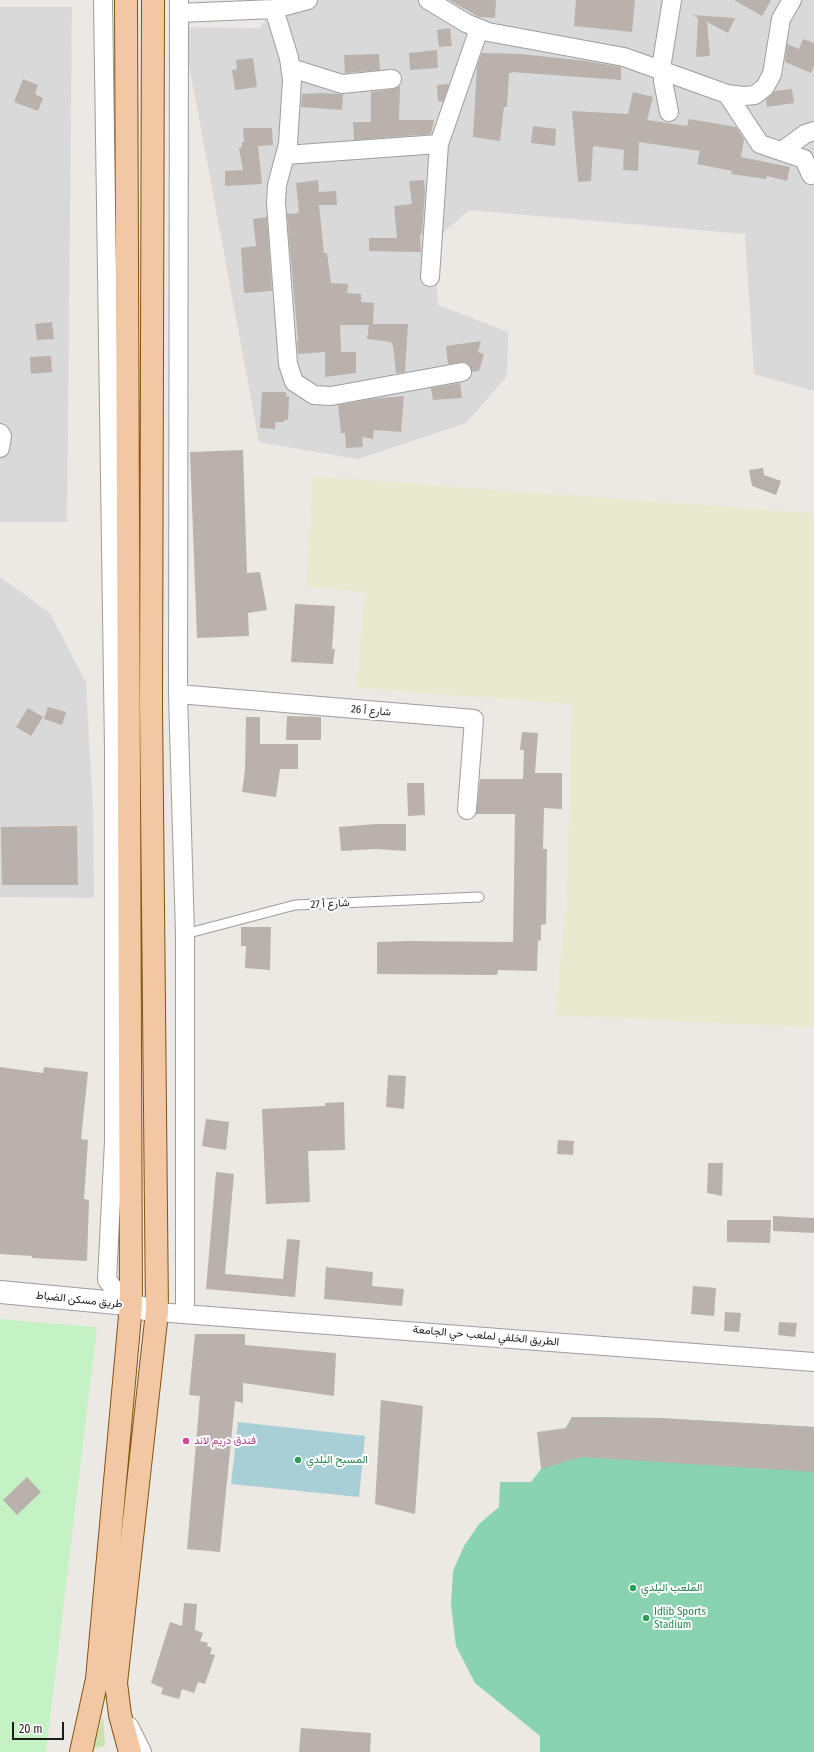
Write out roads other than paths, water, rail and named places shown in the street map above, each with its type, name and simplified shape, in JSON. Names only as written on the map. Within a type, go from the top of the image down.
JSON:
[{"type":"main road","points":[[80,1752],[97,1679],[129,1305],[126,0]]},
{"type":"main road","points":[[130,1752],[120,1715],[116,1683],[157,1312],[151,704],[153,0]]},
{"type":"street","points":[[103,0],[114,749],[114,1142],[108,1280],[129,1305]]},
{"type":"street","points":[[185,1313],[185,934],[178,694],[179,7],[274,9],[308,0]]},
{"type":"street","points":[[428,0],[466,23],[479,29],[624,57],[662,72],[727,94],[744,96],[755,95],[765,87],[772,74],[781,19],[792,0]]},
{"type":"street","points":[[669,112],[662,72],[672,0]]},
{"type":"street","points":[[274,9],[291,68],[291,105],[286,154],[278,185],[276,202],[288,364],[294,382],[307,392],[314,395],[331,396],[462,372]]},
{"type":"street","points":[[430,277],[439,144],[479,29]]},
{"type":"street","points":[[291,68],[342,84],[392,79]]},
{"type":"street","points":[[727,94],[760,144],[804,159],[811,175]]},
{"type":"street","points":[[782,151],[805,134],[814,131]]},
{"type":"street","points":[[286,154],[439,144]]},
{"type":"street","points":[[0,433],[2,436],[0,448]]},
{"type":"street","name":"شارع أ 26","points":[[178,694],[474,719],[467,810]]},
{"type":"street","name":"طريق مسكن الضباط","points":[[0,1292],[129,1305],[157,1312]]},
{"type":"street","name":"الطريق الخلفي لملعب حي الجامعة","points":[[157,1312],[814,1362]]},
{"type":"street","points":[[119,1704],[142,1752]]},
{"type":"street","points":[[74,1752],[86,1726]]},
{"type":"lane","name":"شارع أ 27","points":[[185,934],[295,906],[479,897]]},
{"type":"water","name":"المسبح البلدي","points":[[238,1422],[365,1436],[359,1497],[231,1484]]},
{"type":"place","name":"فندق دريم لاند","points":[[186,1441]]},
{"type":"place","name":"المسبح البلدي","points":[[298,1460]]},
{"type":"place","name":"الملعب البلدي","points":[[633,1588]]},
{"type":"place","name":"Idlib Sports Stadium","points":[[646,1618]]}]
